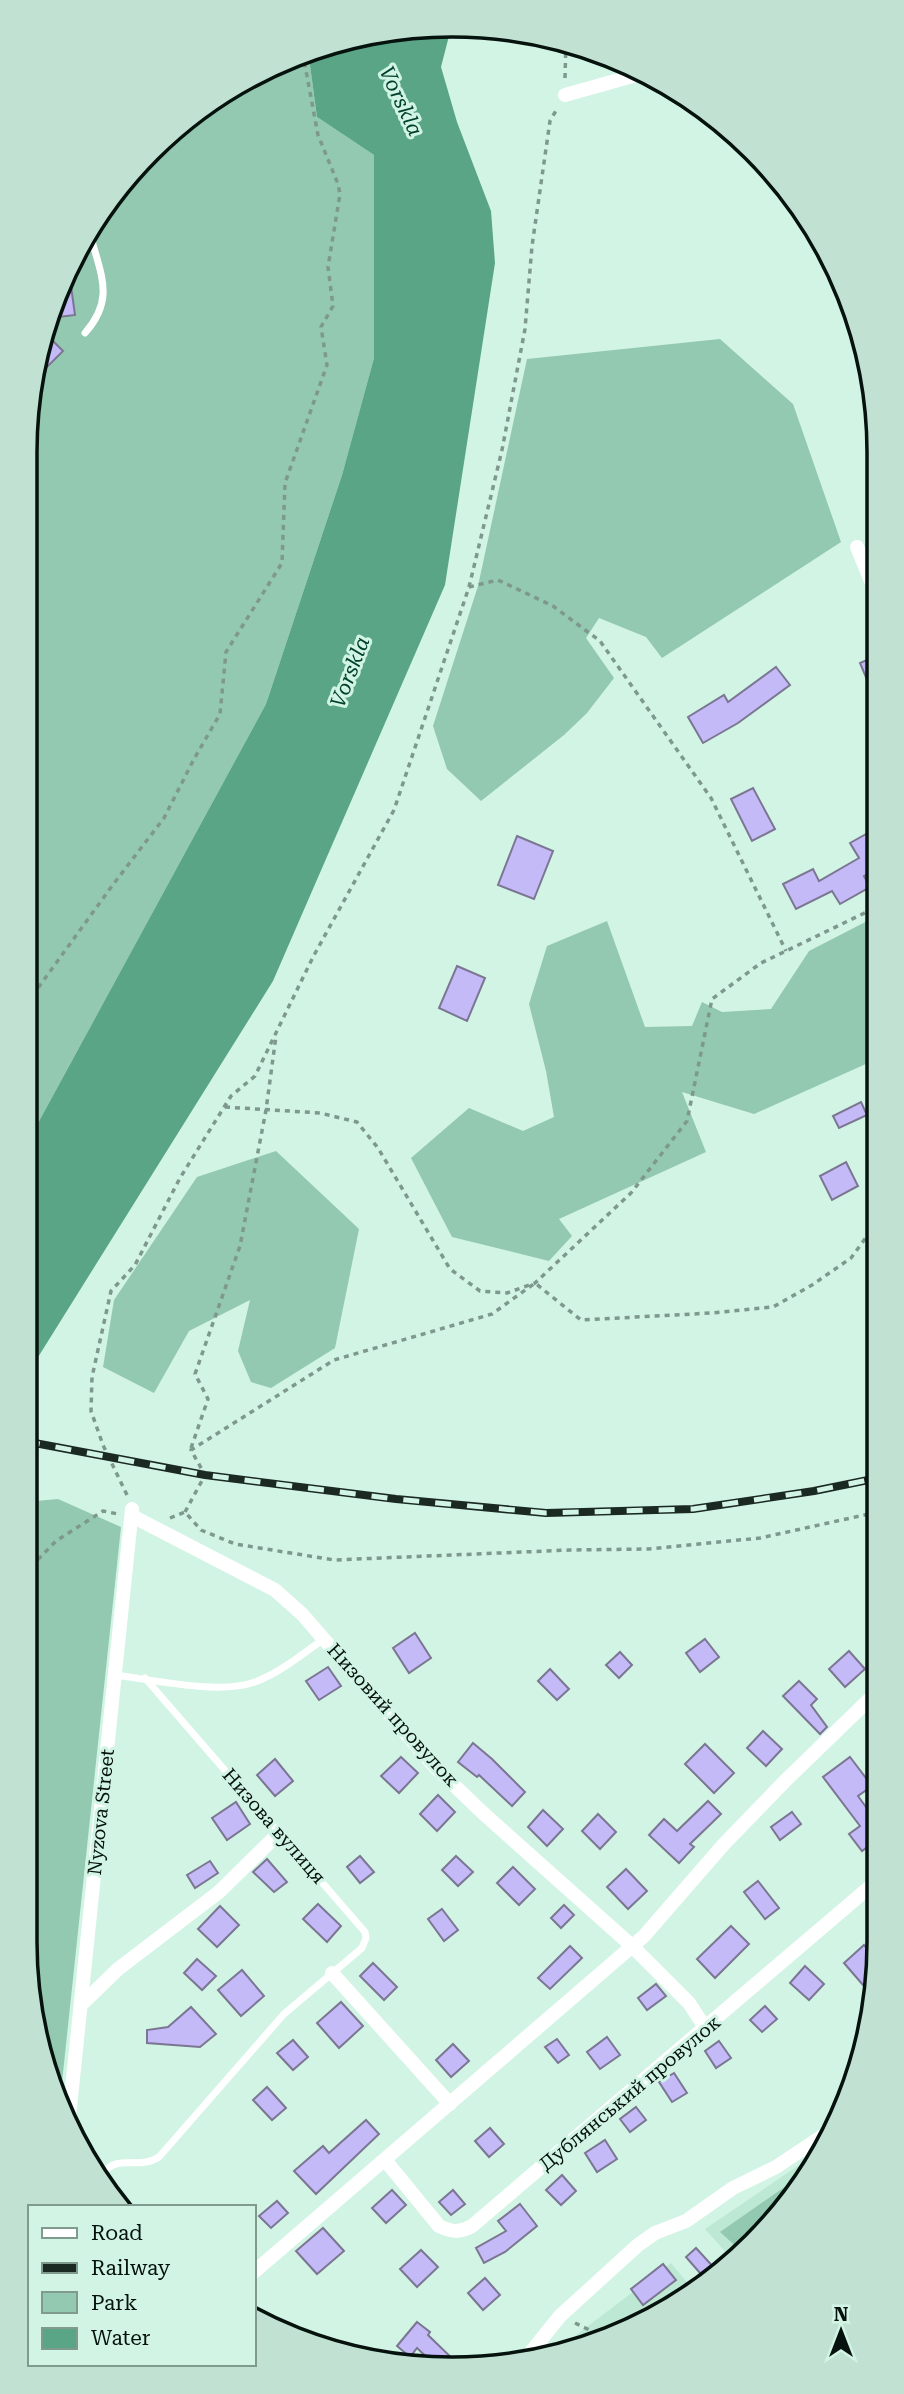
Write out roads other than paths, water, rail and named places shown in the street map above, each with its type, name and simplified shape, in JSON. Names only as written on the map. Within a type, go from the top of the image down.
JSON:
[{"type":"street","points":[[565,95],[630,77]]},
{"type":"street","points":[[856,547],[867,572]]},
{"type":"street","name":"Низовий провулок","points":[[132,1512],[275,1590],[302,1614],[435,1767],[632,1946]]},
{"type":"street","name":"Nyzova Street","points":[[70,2106],[132,1512]]},
{"type":"street","points":[[256,2270],[632,1946],[786,1780],[867,1702]]},
{"type":"street","points":[[81,2005],[118,1969],[219,1892],[279,1833]]},
{"type":"street","name":"Дублянський провулок","points":[[385,2160],[439,2226],[449,2231],[472,2227],[867,1890]]},
{"type":"street","points":[[632,1946],[689,2003],[706,2029]]},
{"type":"street","points":[[332,1973],[450,2104]]},
{"type":"street","points":[[534,2349],[560,2316],[654,2233],[686,2221],[733,2188],[776,2168],[817,2140]]},
{"type":"lane","points":[[85,334],[97,320],[105,289],[93,243]]},
{"type":"lane","points":[[115,1675],[209,1686],[242,1686],[271,1675],[324,1639]]},
{"type":"lane","name":"Низова вулиця","points":[[106,2171],[111,2165],[120,2162],[149,2163],[159,2157],[284,2014],[362,1948],[366,1938],[365,1932],[145,1678]]},
{"type":"water","name":"Vorskla","points":[[449,37],[441,67],[457,122],[491,211],[495,263],[445,585],[273,981],[37,1359],[37,1125],[266,704],[342,475],[374,358],[374,155],[317,117],[310,62],[345,51],[398,40]]},
{"type":"railway","points":[[37,1443],[205,1475],[396,1499],[546,1513],[693,1509],[867,1480]]}]
